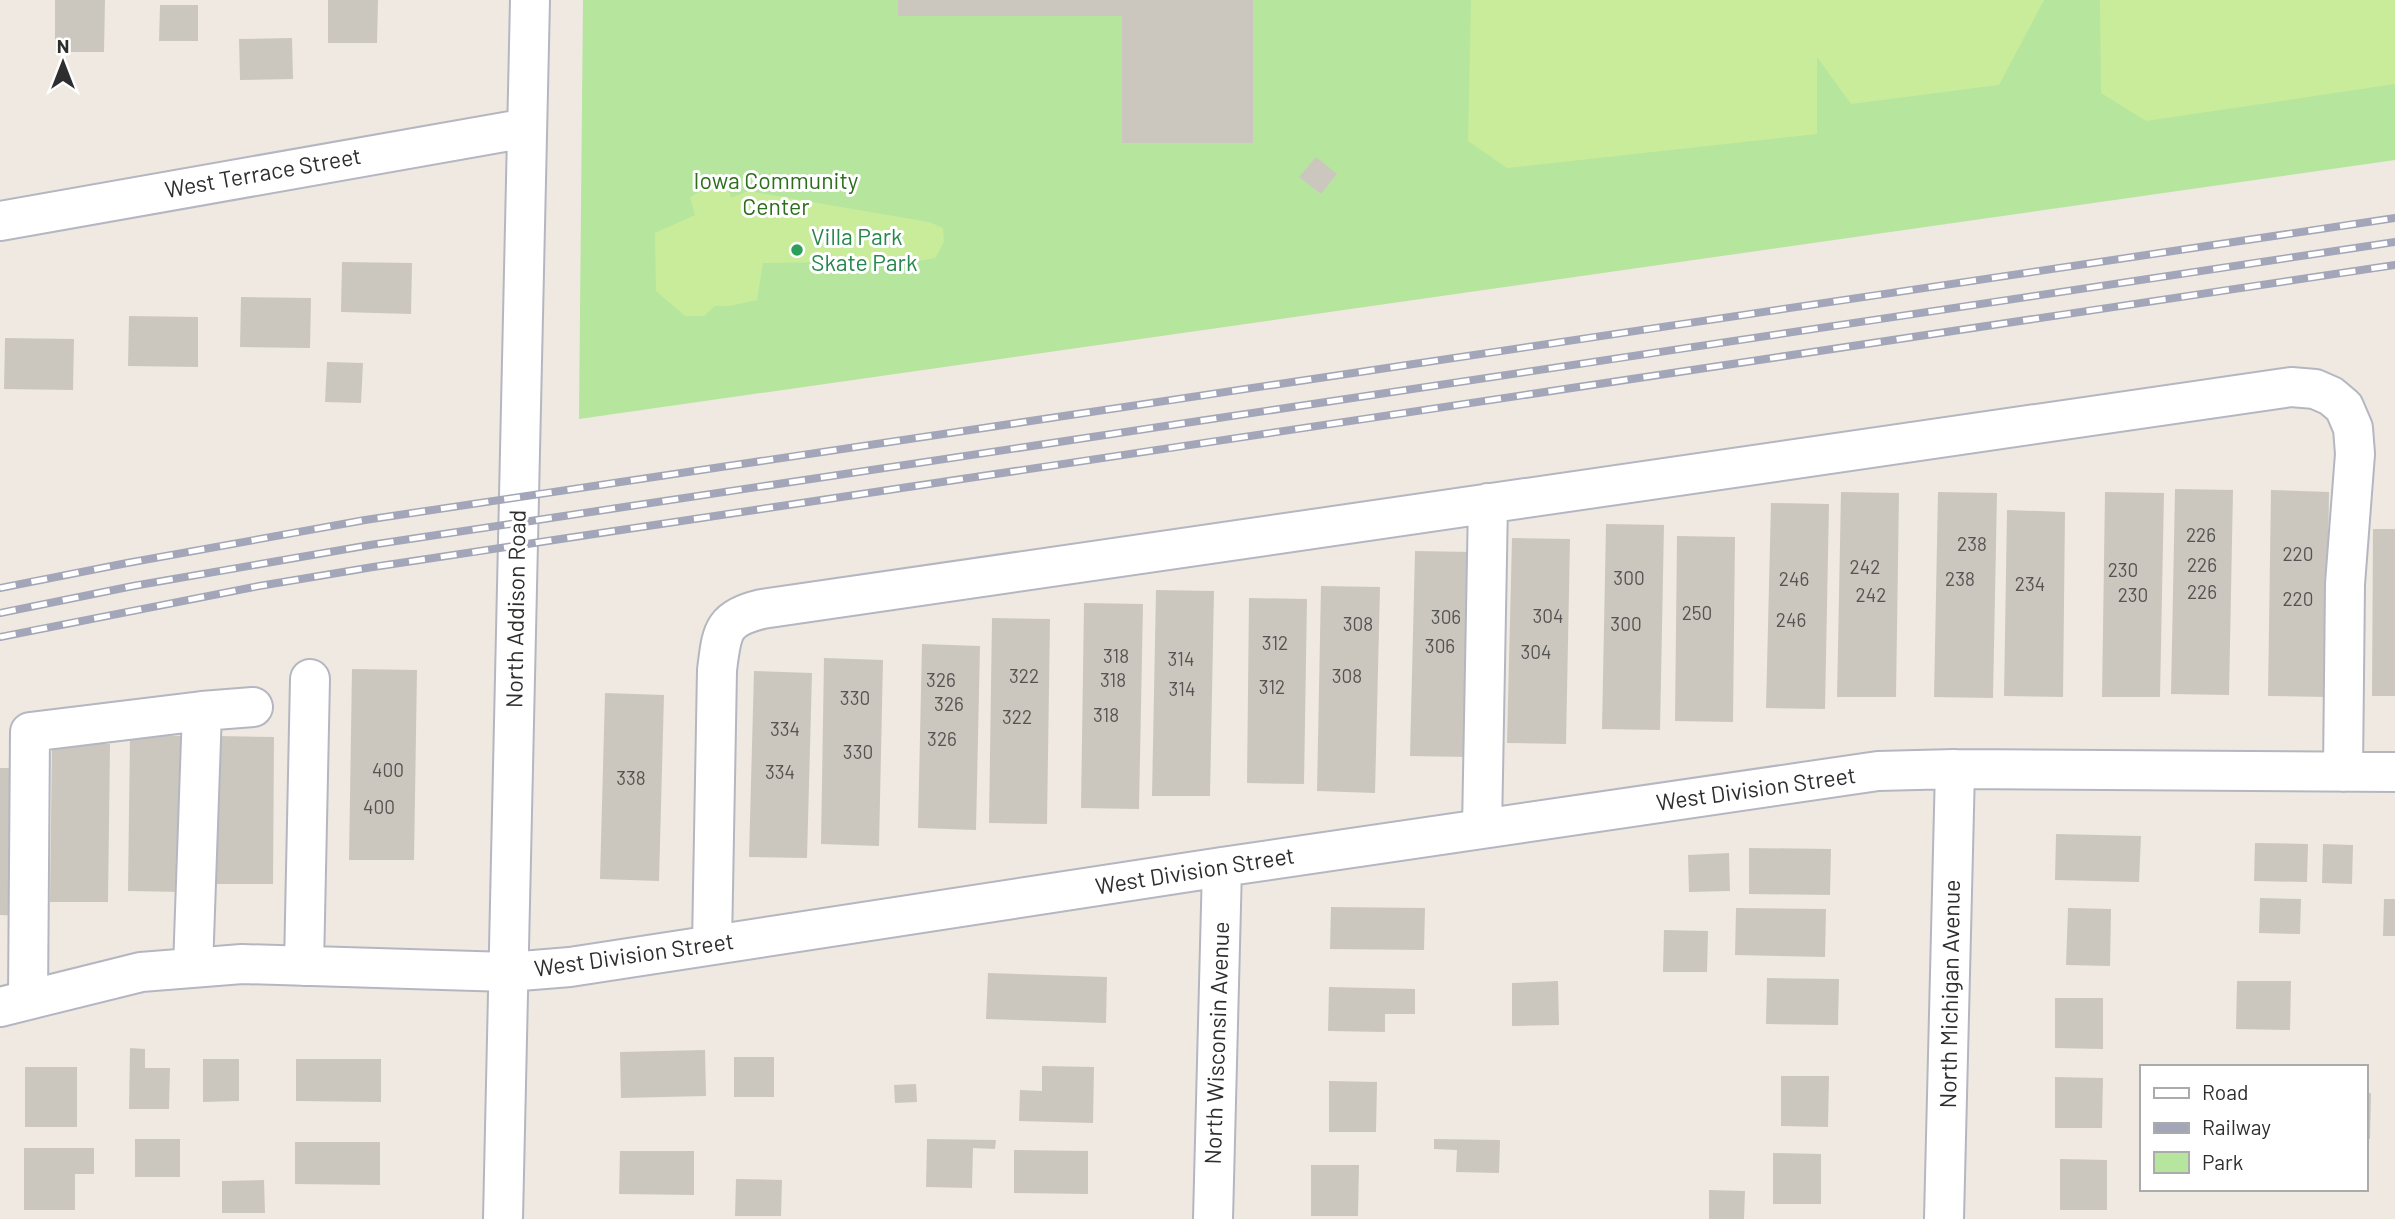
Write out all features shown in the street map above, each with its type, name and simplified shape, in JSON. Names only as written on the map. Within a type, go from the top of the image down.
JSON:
[{"type":"street","name":"North Addison Road","points":[[503,1219],[530,0]]},
{"type":"street","name":"West Terrace Street","points":[[0,220],[527,128]]},
{"type":"street","points":[[712,945],[717,670],[722,632],[728,623],[742,613],[2291,387],[2315,389],[2331,396],[2344,407],[2353,428],[2355,454],[2345,584],[2343,772]]},
{"type":"street","points":[[1482,829],[1488,503]]},
{"type":"street","points":[[304,966],[310,679]]},
{"type":"street","points":[[14,1004],[15,734],[253,707]]},
{"type":"street","points":[[193,968],[202,712]]},
{"type":"street","name":"West Division Street","points":[[14,1004],[141,972],[242,964],[508,972],[570,967],[1222,867],[1878,771],[1955,769],[2395,772]]},
{"type":"street","name":"North Michigan Avenue","points":[[1944,1219],[1955,769]]},
{"type":"street","name":"North Wisconsin Avenue","points":[[1213,1219],[1222,867]]},
{"type":"green space","name":"Iowa Community Center","points":[[583,0],[2395,0],[2395,160],[579,419]]},
{"type":"green space","points":[[1471,0],[2044,0],[1999,85],[1851,104],[1817,57],[1817,134],[1507,168],[1468,141]]},
{"type":"green space","points":[[2100,0],[2395,0],[2395,84],[2146,121],[2101,93]]},
{"type":"green space","name":"Villa Park Skate Park","points":[[724,179],[731,198],[748,191],[929,222],[943,228],[944,242],[935,258],[918,261],[763,263],[757,300],[730,306],[715,306],[704,316],[685,316],[656,291],[655,233],[695,215],[690,197]]},
{"type":"building","points":[[55,0],[105,0],[104,52],[55,52]]},
{"type":"building","points":[[328,0],[378,0],[377,43],[328,43]]},
{"type":"building","points":[[898,0],[1253,0],[1253,143],[1122,143],[1122,16],[898,16]]},
{"type":"building","points":[[160,5],[198,5],[198,41],[159,41]]},
{"type":"building","points":[[292,38],[293,79],[240,80],[239,39]]},
{"type":"building","points":[[1316,157],[1337,174],[1321,194],[1299,177]]},
{"type":"building","points":[[342,262],[412,263],[411,314],[341,312]]},
{"type":"building","points":[[241,297],[311,298],[310,348],[240,347]]},
{"type":"building","points":[[129,316],[198,317],[198,367],[128,366]]},
{"type":"building","points":[[5,338],[74,339],[73,390],[4,389]]},
{"type":"building","points":[[327,362],[363,363],[361,403],[325,402]]},
{"type":"building","points":[[2175,489],[2233,490],[2229,695],[2171,694]]},
{"type":"building","points":[[2271,490],[2329,492],[2326,697],[2268,696]]},
{"type":"building","points":[[1841,492],[1899,493],[1896,697],[1837,697]]},
{"type":"building","points":[[1938,492],[1997,493],[1993,698],[1934,697]]},
{"type":"building","points":[[2105,492],[2164,493],[2160,697],[2102,697]]},
{"type":"building","points":[[1771,503],[1829,504],[1825,709],[1766,708]]},
{"type":"building","points":[[2007,510],[2065,512],[2063,697],[2004,696]]},
{"type":"building","points":[[1606,524],[1664,525],[1660,730],[1602,729]]},
{"type":"building","points":[[2373,529],[2395,529],[2395,696],[2372,696]]},
{"type":"building","points":[[1677,536],[1735,537],[1733,722],[1675,721]]},
{"type":"building","points":[[1512,538],[1570,539],[1566,744],[1507,743]]},
{"type":"building","points":[[1415,551],[1473,552],[1469,757],[1410,756]]},
{"type":"building","points":[[1321,586],[1380,587],[1375,793],[1317,791]]},
{"type":"building","points":[[1156,590],[1214,591],[1210,796],[1152,796]]},
{"type":"building","points":[[1249,598],[1307,599],[1304,784],[1247,783]]},
{"type":"building","points":[[1084,603],[1143,604],[1139,809],[1081,808]]},
{"type":"building","points":[[992,618],[1050,619],[1047,824],[989,823]]},
{"type":"building","points":[[922,644],[980,646],[976,830],[918,828]]},
{"type":"building","points":[[824,658],[883,660],[879,846],[821,844]]},
{"type":"building","points":[[352,669],[417,670],[414,860],[349,860]]},
{"type":"building","points":[[754,671],[812,673],[807,858],[749,857]]},
{"type":"building","points":[[605,693],[664,695],[659,881],[600,879]]},
{"type":"building","points":[[130,735],[188,736],[185,892],[128,891]]},
{"type":"building","points":[[217,736],[274,737],[273,884],[215,884]]},
{"type":"building","points":[[52,743],[110,744],[108,902],[50,902]]},
{"type":"building","points":[[0,768],[23,768],[21,916],[0,915]]},
{"type":"building","points":[[2056,834],[2141,836],[2139,882],[2055,880]]},
{"type":"building","points":[[2255,843],[2308,844],[2307,882],[2254,881]]},
{"type":"building","points":[[2323,844],[2353,845],[2352,884],[2322,883]]},
{"type":"building","points":[[1749,848],[1831,849],[1830,895],[1749,894]]},
{"type":"building","points":[[1729,853],[1730,891],[1689,892],[1688,855]]},
{"type":"building","points":[[2260,898],[2301,899],[2300,934],[2259,933]]},
{"type":"building","points":[[2384,899],[2395,899],[2395,936],[2383,936]]},
{"type":"building","points":[[1331,907],[1425,908],[1424,950],[1330,949]]},
{"type":"building","points":[[1736,908],[1826,909],[1825,957],[1735,955]]},
{"type":"building","points":[[2068,908],[2111,909],[2110,966],[2066,965]]},
{"type":"building","points":[[1664,930],[1708,931],[1707,972],[1663,972]]},
{"type":"building","points":[[988,973],[1107,977],[1106,1023],[986,1019]]},
{"type":"building","points":[[1767,978],[1839,979],[1838,1025],[1766,1024]]},
{"type":"building","points":[[1558,981],[1559,1025],[1512,1026],[1512,983]]},
{"type":"building","points":[[2237,981],[2291,981],[2290,1030],[2236,1029]]},
{"type":"building","points":[[1329,987],[1415,989],[1415,1014],[1385,1014],[1385,1032],[1328,1031]]},
{"type":"building","points":[[2055,998],[2103,998],[2103,1049],[2055,1048]]},
{"type":"building","points":[[130,1048],[145,1049],[145,1068],[170,1068],[169,1109],[129,1109]]},
{"type":"building","points":[[705,1050],[706,1096],[621,1098],[620,1052]]},
{"type":"building","points":[[734,1057],[774,1057],[774,1097],[734,1097]]},
{"type":"building","points":[[203,1059],[239,1059],[239,1101],[203,1102]]},
{"type":"building","points":[[296,1059],[381,1059],[381,1102],[296,1101]]},
{"type":"building","points":[[1042,1066],[1094,1067],[1093,1123],[1019,1121],[1020,1090],[1042,1091]]},
{"type":"building","points":[[25,1067],[77,1067],[77,1127],[25,1127]]},
{"type":"building","points":[[1781,1076],[1829,1076],[1828,1127],[1781,1126]]},
{"type":"building","points":[[2055,1077],[2103,1078],[2102,1128],[2055,1128]]},
{"type":"building","points":[[1329,1081],[1377,1082],[1376,1132],[1329,1132]]},
{"type":"building","points":[[916,1084],[917,1102],[895,1103],[894,1085]]},
{"type":"building","points":[[2367,1093],[2371,1093],[2370,1139],[2367,1138]]},
{"type":"building","points":[[135,1139],[180,1139],[180,1177],[135,1177]]},
{"type":"building","points":[[927,1139],[996,1140],[995,1149],[973,1148],[972,1188],[926,1187]]},
{"type":"building","points":[[1434,1139],[1500,1140],[1499,1173],[1456,1172],[1457,1150],[1434,1149]]},
{"type":"building","points":[[295,1142],[380,1142],[380,1185],[295,1184]]},
{"type":"building","points":[[24,1148],[94,1148],[94,1174],[75,1174],[75,1210],[24,1210]]},
{"type":"building","points":[[1014,1150],[1088,1151],[1088,1194],[1014,1193]]},
{"type":"building","points":[[620,1151],[694,1151],[694,1195],[619,1194]]},
{"type":"building","points":[[1773,1153],[1821,1154],[1821,1204],[1773,1204]]},
{"type":"building","points":[[2060,1159],[2107,1160],[2107,1210],[2060,1210]]},
{"type":"building","points":[[1311,1165],[1359,1165],[1358,1216],[1311,1216]]},
{"type":"building","points":[[736,1179],[782,1180],[781,1216],[735,1216]]},
{"type":"building","points":[[264,1180],[265,1213],[222,1213],[222,1181]]},
{"type":"building","points":[[1709,1190],[1745,1191],[1744,1219],[1709,1219]]},
{"type":"railway","points":[[0,588],[365,520],[2395,218]]},
{"type":"railway","points":[[0,613],[133,586],[370,545],[2395,242]]},
{"type":"railway","points":[[0,637],[259,586],[373,567],[2395,265]]},
{"type":"place","name":"Villa Park Skate Park","points":[[797,250]]}]
